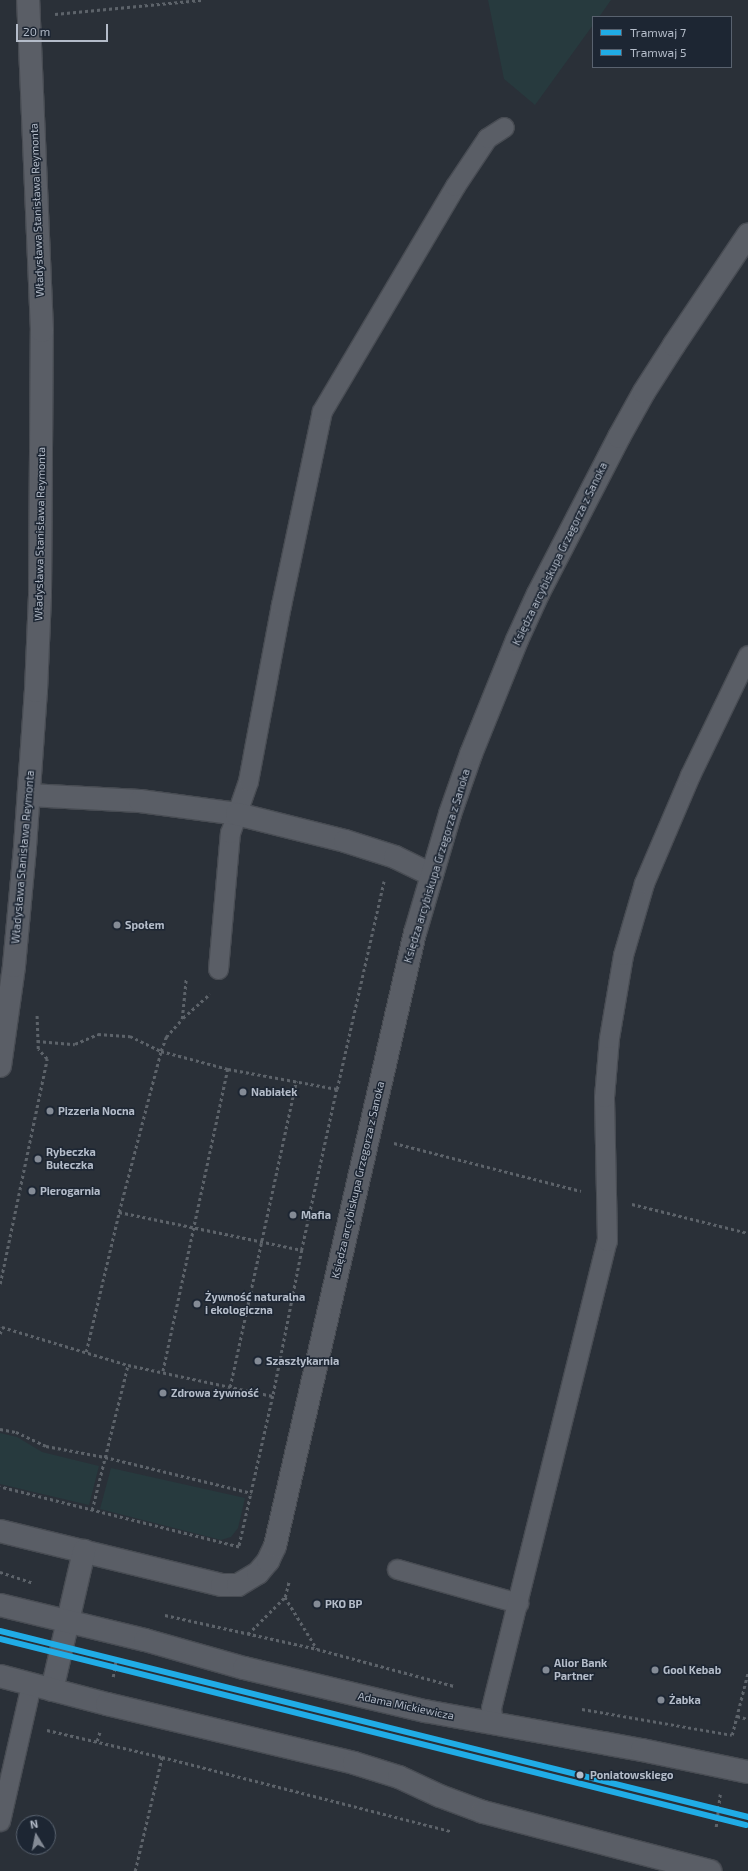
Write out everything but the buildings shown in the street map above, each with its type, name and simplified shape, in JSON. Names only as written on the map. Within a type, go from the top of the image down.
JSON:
[{"type":"street","name":"Władysława Stanisława Reymonta","points":[[0,1066],[3,1025],[19,911],[29,795],[40,595],[42,331],[28,0]]},
{"type":"street","name":"Księdza arcybiskupa Grzegorza z Sanoka","points":[[84,1551],[222,1585],[238,1585],[258,1573],[268,1561],[275,1546],[401,989],[432,875],[471,754],[517,640],[538,594],[644,392],[748,235]]},
{"type":"street","points":[[29,795],[140,801],[237,814],[298,829],[395,857],[432,875]]},
{"type":"street","points":[[0,1531],[84,1551],[52,1690]]},
{"type":"street","name":"Adama Mickiewicza","points":[[0,1605],[145,1640],[244,1668],[426,1711],[642,1750],[748,1772]]},
{"type":"street","points":[[0,1676],[399,1776],[440,1796],[483,1812],[710,1871]]},
{"type":"lane","points":[[218,969],[230,834],[248,781],[280,605],[322,411],[455,186],[487,138],[504,127]]},
{"type":"lane","points":[[493,1723],[491,1708],[607,1241],[604,1097],[609,1038],[623,955],[644,883],[690,775],[748,655]]},
{"type":"lane","points":[[397,1569],[518,1603]]},
{"type":"lane","points":[[0,1821],[31,1684]]},
{"type":"path","points":[[49,14],[201,0]]},
{"type":"path","points":[[182,1019],[186,979]]},
{"type":"path","points":[[86,1352],[119,1212],[166,1037],[182,1019],[216,989]]},
{"type":"path","points":[[0,1487],[239,1547],[273,1396],[302,1250],[337,1089],[228,1069],[161,1051],[130,1036],[98,1034],[75,1044],[37,1041]]},
{"type":"path","points":[[163,1372],[228,1069]]},
{"type":"path","points":[[230,1387],[296,1081]]},
{"type":"path","points":[[391,1143],[748,1233]]},
{"type":"path","points":[[119,1212],[302,1250]]},
{"type":"path","points":[[0,1334],[1,1327],[128,1364],[273,1396]]},
{"type":"path","points":[[92,1510],[128,1364]]},
{"type":"path","points":[[0,1428],[16,1432],[46,1446],[105,1457],[252,1493]]},
{"type":"path","points":[[0,1572],[39,1585]]},
{"type":"path","points":[[285,1597],[317,1650]]},
{"type":"path","points":[[159,1614],[317,1650],[494,1697]]},
{"type":"path","points":[[111,1684],[118,1654]]},
{"type":"path","points":[[580,1709],[732,1735],[748,1672]]},
{"type":"path","points":[[737,1716],[748,1718]]},
{"type":"path","points":[[22,1724],[162,1757],[452,1832]]},
{"type":"path","points":[[136,1871],[162,1757]]},
{"type":"path","points":[[716,1827],[720,1790]]},
{"type":"green space","points":[[488,0],[611,0],[600,16],[592,16],[592,26],[535,105],[504,79]]},
{"type":"green space","points":[[0,1433],[17,1437],[42,1452],[99,1466],[89,1505],[0,1484]]},
{"type":"green space","points":[[111,1468],[245,1498],[238,1528],[231,1537],[221,1540],[100,1509]]},
{"type":"tram line","name":"7","points":[[0,1631],[748,1817]]},
{"type":"tram line","name":"5","points":[[0,1639],[746,1825]]},
{"type":"place","name":"Społem","points":[[117,925]]},
{"type":"place","name":"Nabiałek","points":[[243,1092]]},
{"type":"place","name":"Pizzeria Nocna","points":[[50,1111]]},
{"type":"place","name":"Rybeczka Bułeczka","points":[[38,1159]]},
{"type":"place","name":"Pierogarnia","points":[[32,1191]]},
{"type":"place","name":"Mafia","points":[[293,1215]]},
{"type":"place","name":"Żywność naturalna i ekologiczna","points":[[197,1304]]},
{"type":"place","name":"Szaszłykarnia","points":[[258,1361]]},
{"type":"place","name":"Zdrowa żywność","points":[[163,1393]]},
{"type":"place","name":"PKO BP","points":[[317,1604]]},
{"type":"place","name":"Alior Bank Partner","points":[[546,1670]]},
{"type":"place","name":"Gool Kebab","points":[[655,1670]]},
{"type":"place","name":"Żabka","points":[[661,1700]]},
{"type":"place","name":"Poniatowskiego","points":[[580,1775]]}]
